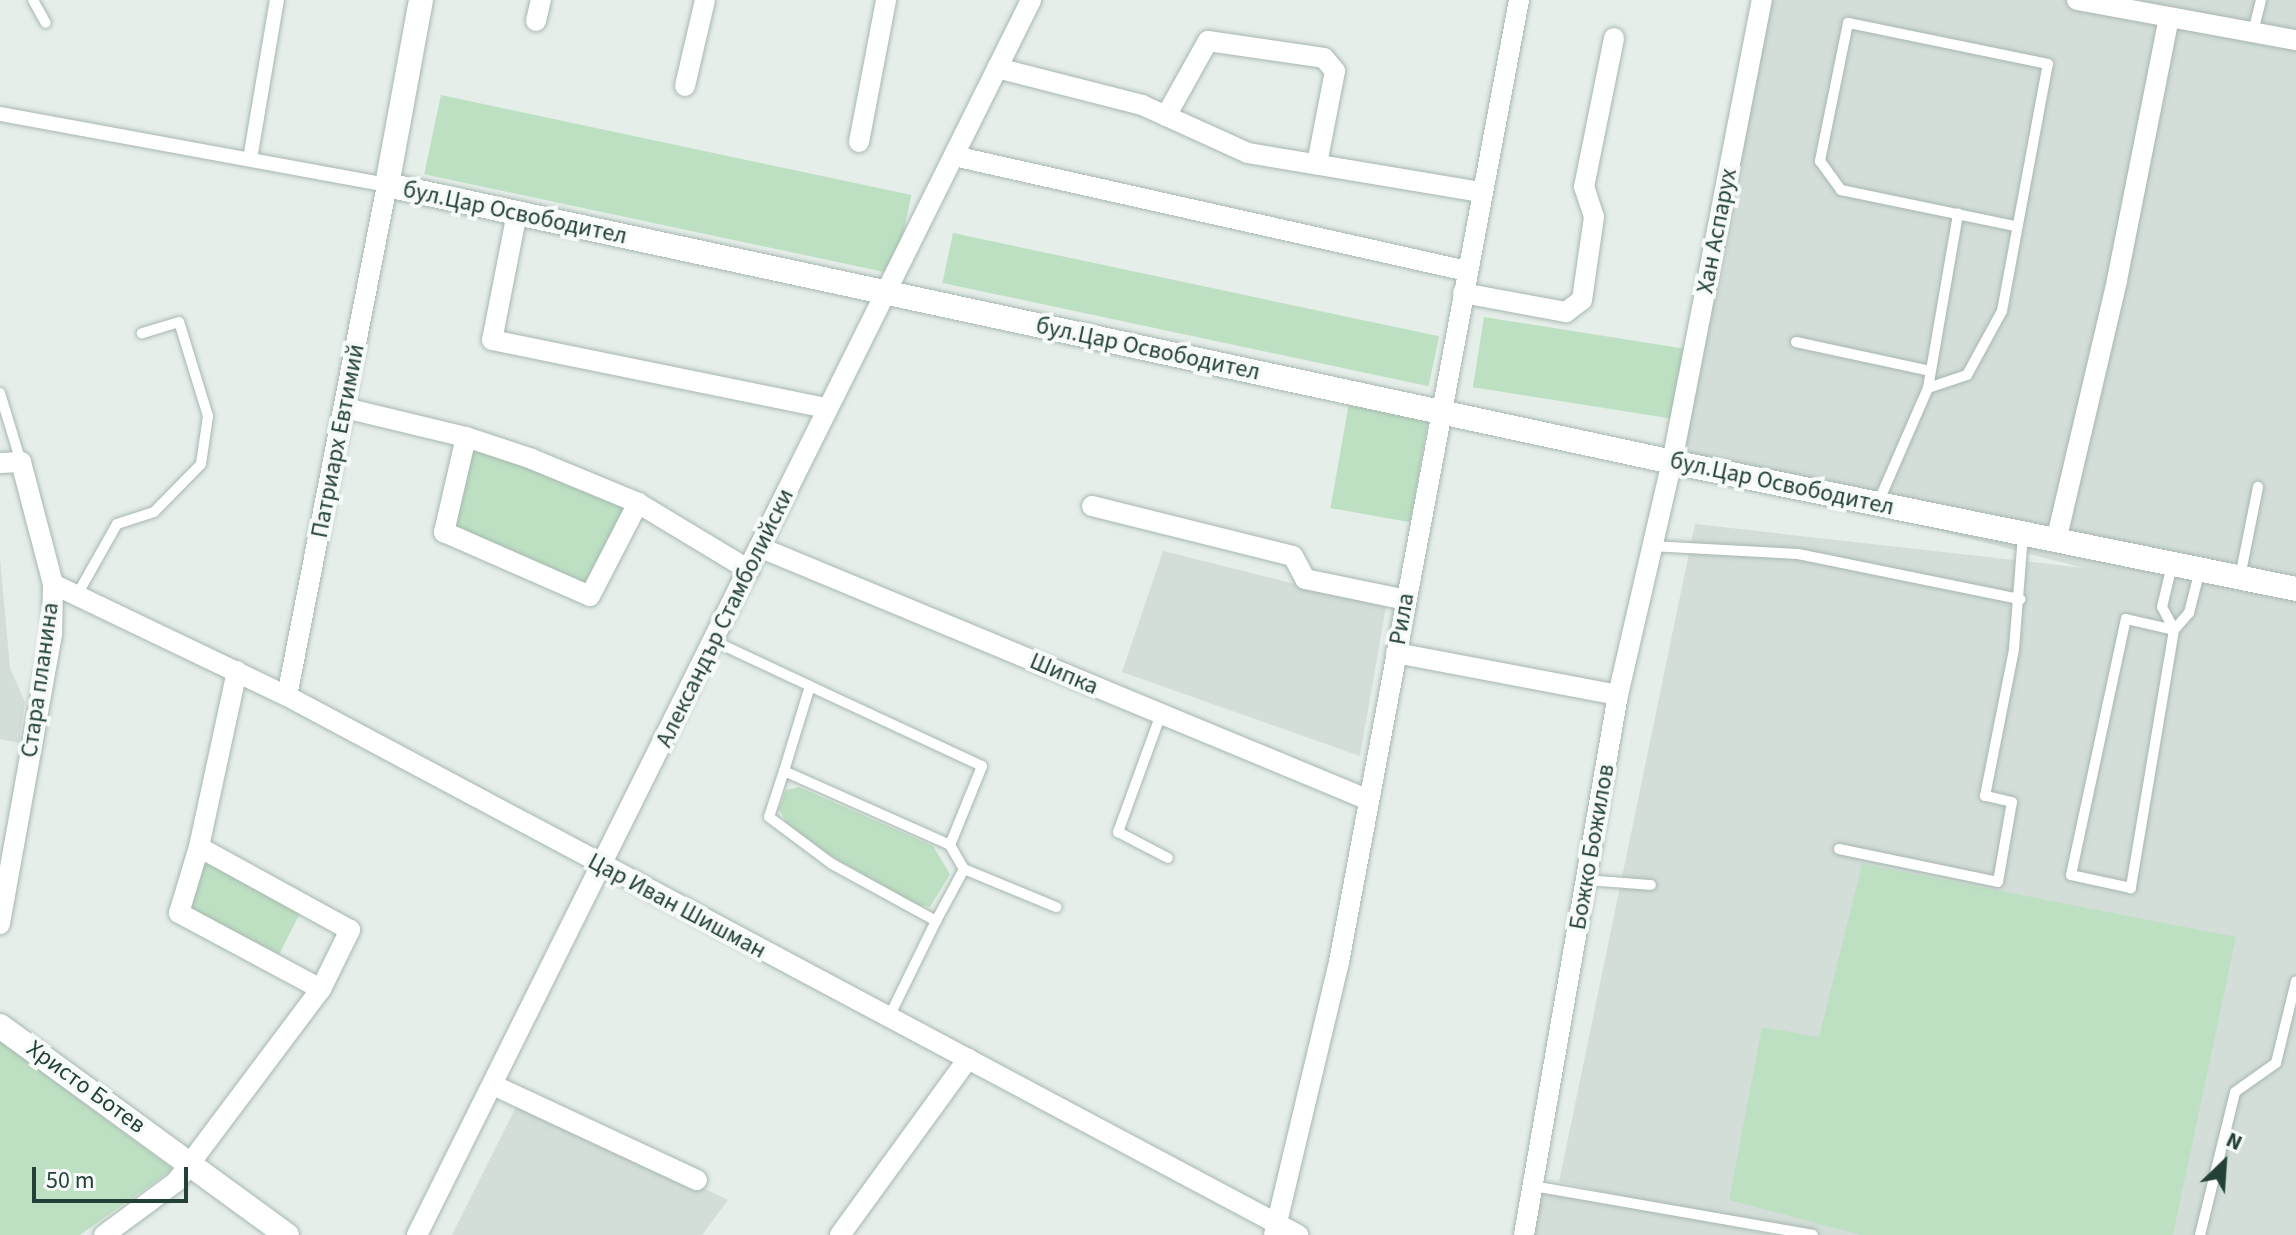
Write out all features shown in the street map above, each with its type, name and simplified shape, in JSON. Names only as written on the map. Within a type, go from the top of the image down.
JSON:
[{"type":"street","points":[[250,159],[277,0]]},
{"type":"street","points":[[387,185],[421,0]]},
{"type":"street","points":[[536,21],[541,0]]},
{"type":"street","points":[[685,86],[705,0]]},
{"type":"street","points":[[859,142],[886,0]]},
{"type":"street","name":"Александър Стамболийски","points":[[417,1235],[604,868],[827,408],[889,293],[1031,0]]},
{"type":"street","name":"Рила","points":[[1276,1230],[1339,962],[1519,0]]},
{"type":"street","name":"Хан Аспарух","points":[[1672,462],[1762,0]]},
{"type":"street","points":[[2077,0],[2296,40]]},
{"type":"street","points":[[2056,541],[2117,280],[2169,18]]},
{"type":"street","points":[[1463,293],[1566,312],[1582,300],[1594,217],[1584,187],[1614,38]]},
{"type":"street","points":[[1166,116],[1208,41],[1324,58],[1335,71],[1317,164]]},
{"type":"street","points":[[997,68],[1166,116],[1248,153],[1482,192]]},
{"type":"street","name":"бул.Цар Освободител","points":[[0,114],[387,185],[1672,462],[2296,589]]},
{"type":"street","points":[[954,156],[1467,271]]},
{"type":"street","name":"Патриарх Евтимий","points":[[287,696],[387,185]]},
{"type":"street","points":[[517,213],[492,340],[827,408]]},
{"type":"street","points":[[345,408],[466,437],[638,503],[749,570]]},
{"type":"street","points":[[466,437],[444,532],[590,596],[638,503]]},
{"type":"street","name":"Стара планина","points":[[0,924],[52,634],[53,584],[10,462]]},
{"type":"street","name":"Божко Божилов","points":[[1524,1235],[1618,695],[1672,462]]},
{"type":"street","points":[[1092,506],[1293,556],[1305,579],[1406,600]]},
{"type":"street","name":"Шипка","points":[[759,547],[1369,800]]},
{"type":"street","name":"Цар Иван Шишман","points":[[53,584],[287,696],[604,868],[968,1059],[1276,1230],[1298,1235]]},
{"type":"street","points":[[1396,653],[1618,695]]},
{"type":"street","points":[[237,671],[199,847],[179,913],[321,989]]},
{"type":"street","points":[[104,1235],[176,1182],[321,989],[350,930],[199,847]]},
{"type":"street","name":"Христо Ботев","points":[[0,1026],[287,1235]]},
{"type":"street","points":[[840,1235],[968,1059]]},
{"type":"street","points":[[493,1085],[697,1180]]},
{"type":"lane","points":[[33,0],[46,23]]},
{"type":"lane","points":[[2253,32],[2261,0]]},
{"type":"lane","points":[[1928,388],[1967,375],[2002,311],[2015,226],[2048,64],[1848,23],[1820,161],[1841,190],[2015,226]]},
{"type":"lane","points":[[1877,504],[1928,388],[1958,214]]},
{"type":"lane","points":[[77,595],[117,524],[154,512],[201,464],[208,416],[179,322],[142,333]]},
{"type":"lane","points":[[1796,342],[1930,371]]},
{"type":"lane","name":"Стара планина","points":[[0,393],[10,462]]},
{"type":"lane","points":[[2240,579],[2258,487]]},
{"type":"lane","points":[[1839,849],[1998,882],[2012,802],[1985,796],[2020,599],[2023,534]]},
{"type":"lane","points":[[1651,546],[1798,554],[2020,599]]},
{"type":"lane","points":[[2172,565],[2162,607],[2174,630]]},
{"type":"lane","points":[[2174,630],[2126,619],[2071,875],[2131,888],[2174,630],[2189,613],[2200,570]]},
{"type":"lane","points":[[714,641],[982,766],[950,845]]},
{"type":"lane","points":[[810,686],[769,817],[832,864],[936,921]]},
{"type":"lane","points":[[1161,714],[1118,832],[1168,858]]},
{"type":"lane","points":[[784,771],[950,845],[964,869],[1056,907]]},
{"type":"lane","points":[[889,1017],[964,869]]},
{"type":"lane","points":[[1586,880],[1651,885]]},
{"type":"lane","points":[[2200,1235],[2235,1092],[2276,1063],[2296,981]]},
{"type":"lane","points":[[1533,1186],[1813,1235]]},
{"type":"shaded area","points":[[1762,0],[2296,0],[2296,1235],[1800,1235],[1559,1182],[1695,524],[2084,568],[1672,462]]},
{"type":"shaded area","points":[[1163,551],[1386,607],[1360,756],[1122,672]]},
{"type":"shaded area","points":[[0,559],[10,668],[25,702],[19,743],[0,739]]},
{"type":"shaded area","points":[[520,1099],[728,1200],[702,1235],[452,1235]]},
{"type":"shaded area","points":[[1533,1186],[1774,1235],[1524,1235]]},
{"type":"green space","points":[[441,95],[911,195],[895,274],[424,174]]},
{"type":"green space","points":[[953,233],[1439,336],[1429,386],[942,283]]},
{"type":"green space","points":[[1484,317],[1685,349],[1673,419],[1473,387]]},
{"type":"green space","points":[[1352,386],[1432,400],[1410,522],[1330,508]]},
{"type":"green space","points":[[468,443],[631,507],[591,587],[450,527]]},
{"type":"green space","points":[[799,787],[933,846],[950,874],[930,907],[917,905],[826,853],[787,824],[779,809],[786,790]]},
{"type":"green space","points":[[202,861],[301,911],[279,954],[180,904]]},
{"type":"green space","points":[[1862,864],[2236,937],[2173,1235],[1861,1235],[1729,1200],[1762,1027],[1819,1037]]},
{"type":"green space","points":[[0,1041],[173,1169],[80,1235],[0,1235]]}]
